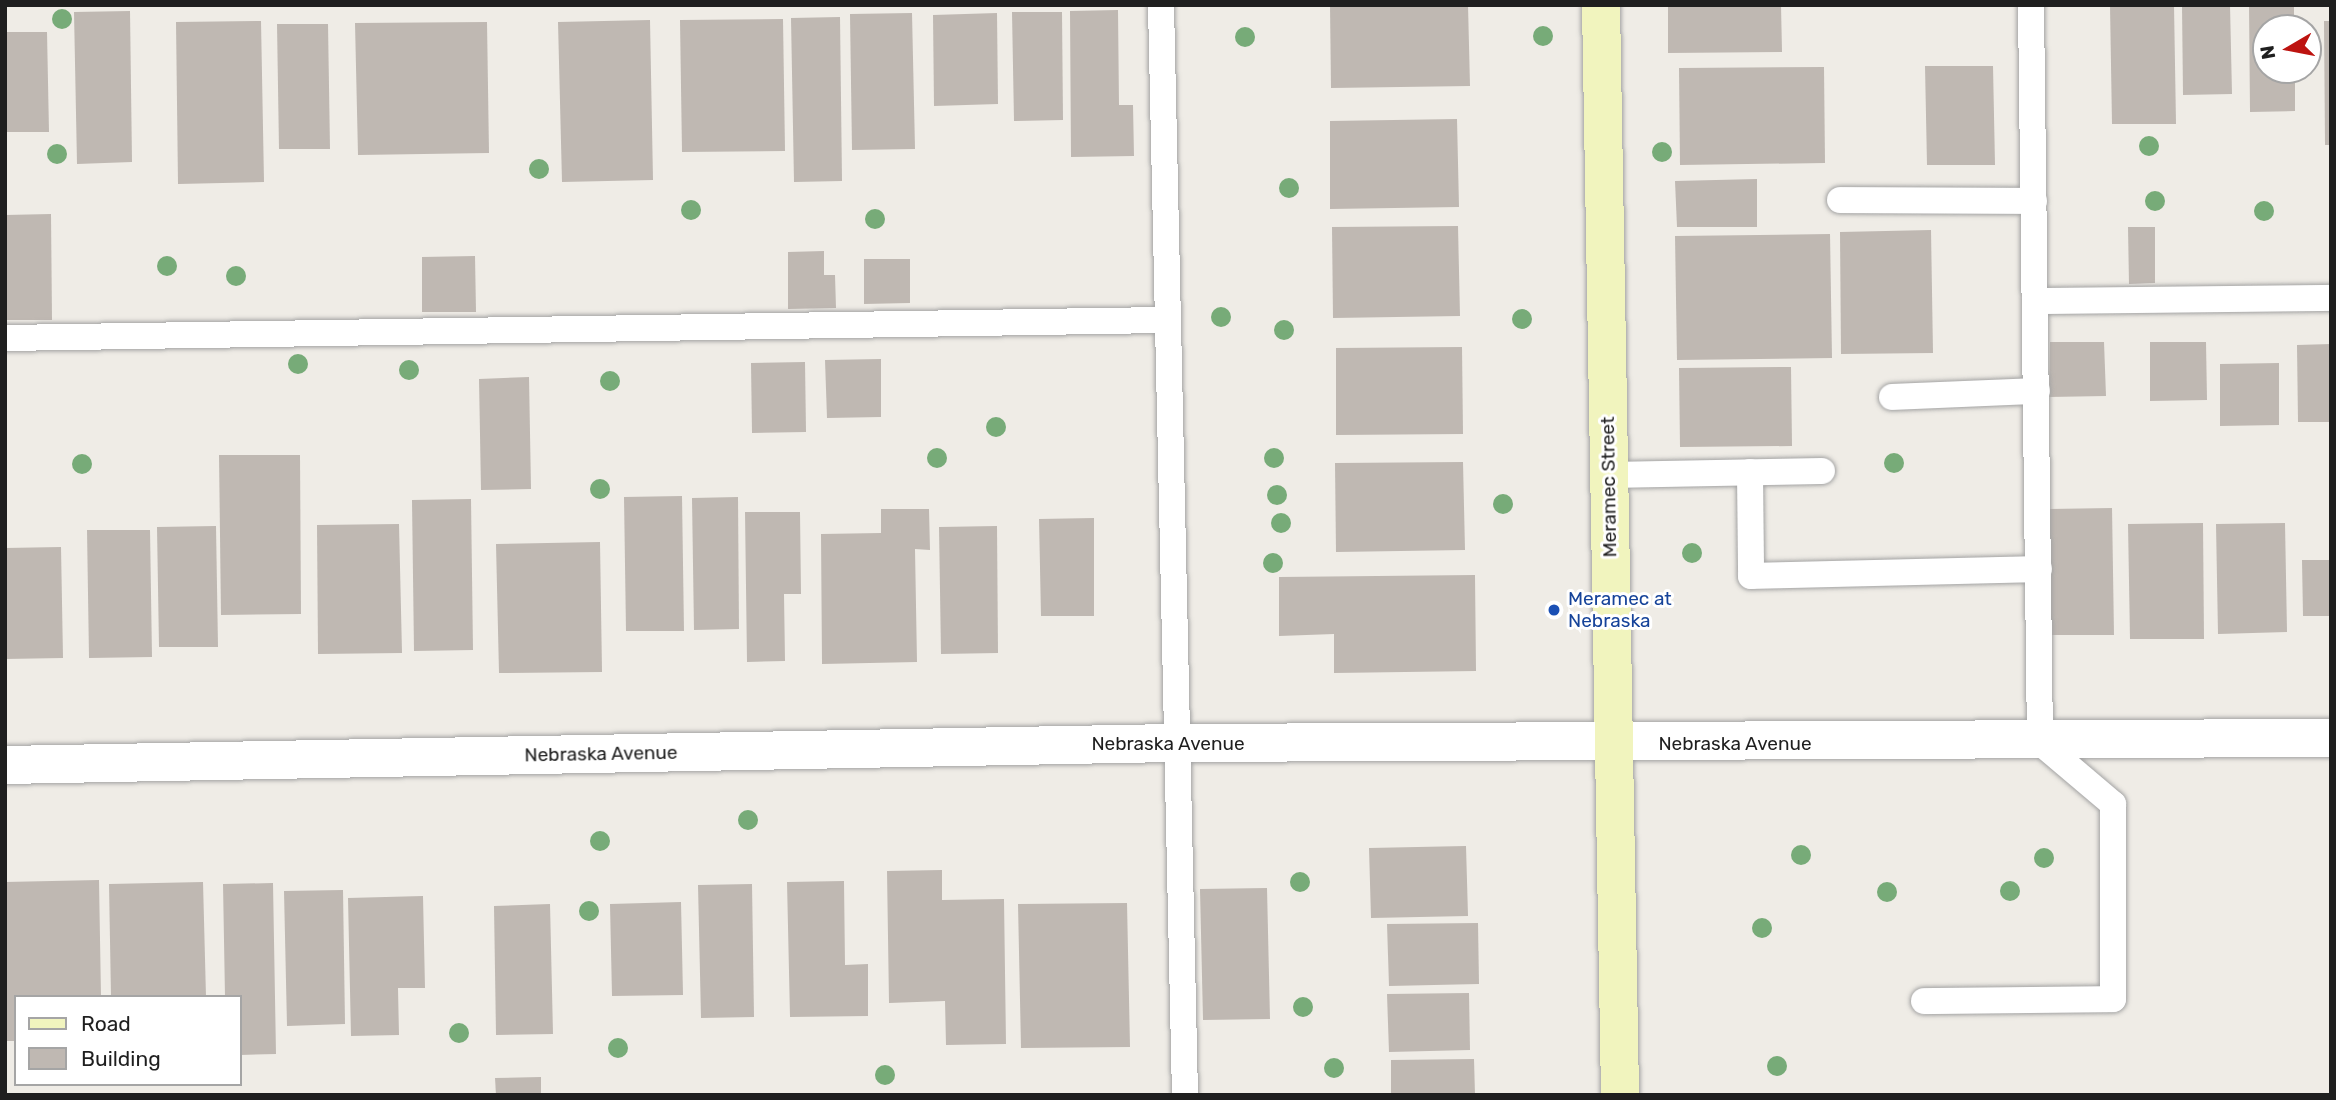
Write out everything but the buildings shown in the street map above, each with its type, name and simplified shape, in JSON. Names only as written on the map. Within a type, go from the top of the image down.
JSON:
[{"type":"street","name":"Meramec Street","points":[[1601,5],[1620,1095]]},
{"type":"street","name":"Nebraska Avenue","points":[[5,765],[1174,743],[1614,745],[2331,738]]},
{"type":"lane","points":[[1161,5],[1174,743],[1185,1095]]},
{"type":"lane","points":[[1924,1001],[2113,999],[2113,804],[2040,742],[2031,5]]},
{"type":"lane","points":[[1840,200],[2034,201]]},
{"type":"lane","points":[[2035,301],[2331,298]]},
{"type":"lane","points":[[5,338],[1165,320]]},
{"type":"lane","points":[[1892,397],[2037,391]]},
{"type":"lane","points":[[1609,475],[1822,471]]},
{"type":"lane","points":[[1750,472],[1751,576],[2039,569]]},
{"type":"place","name":"Meramec at Nebraska","points":[[1554,610]]}]
